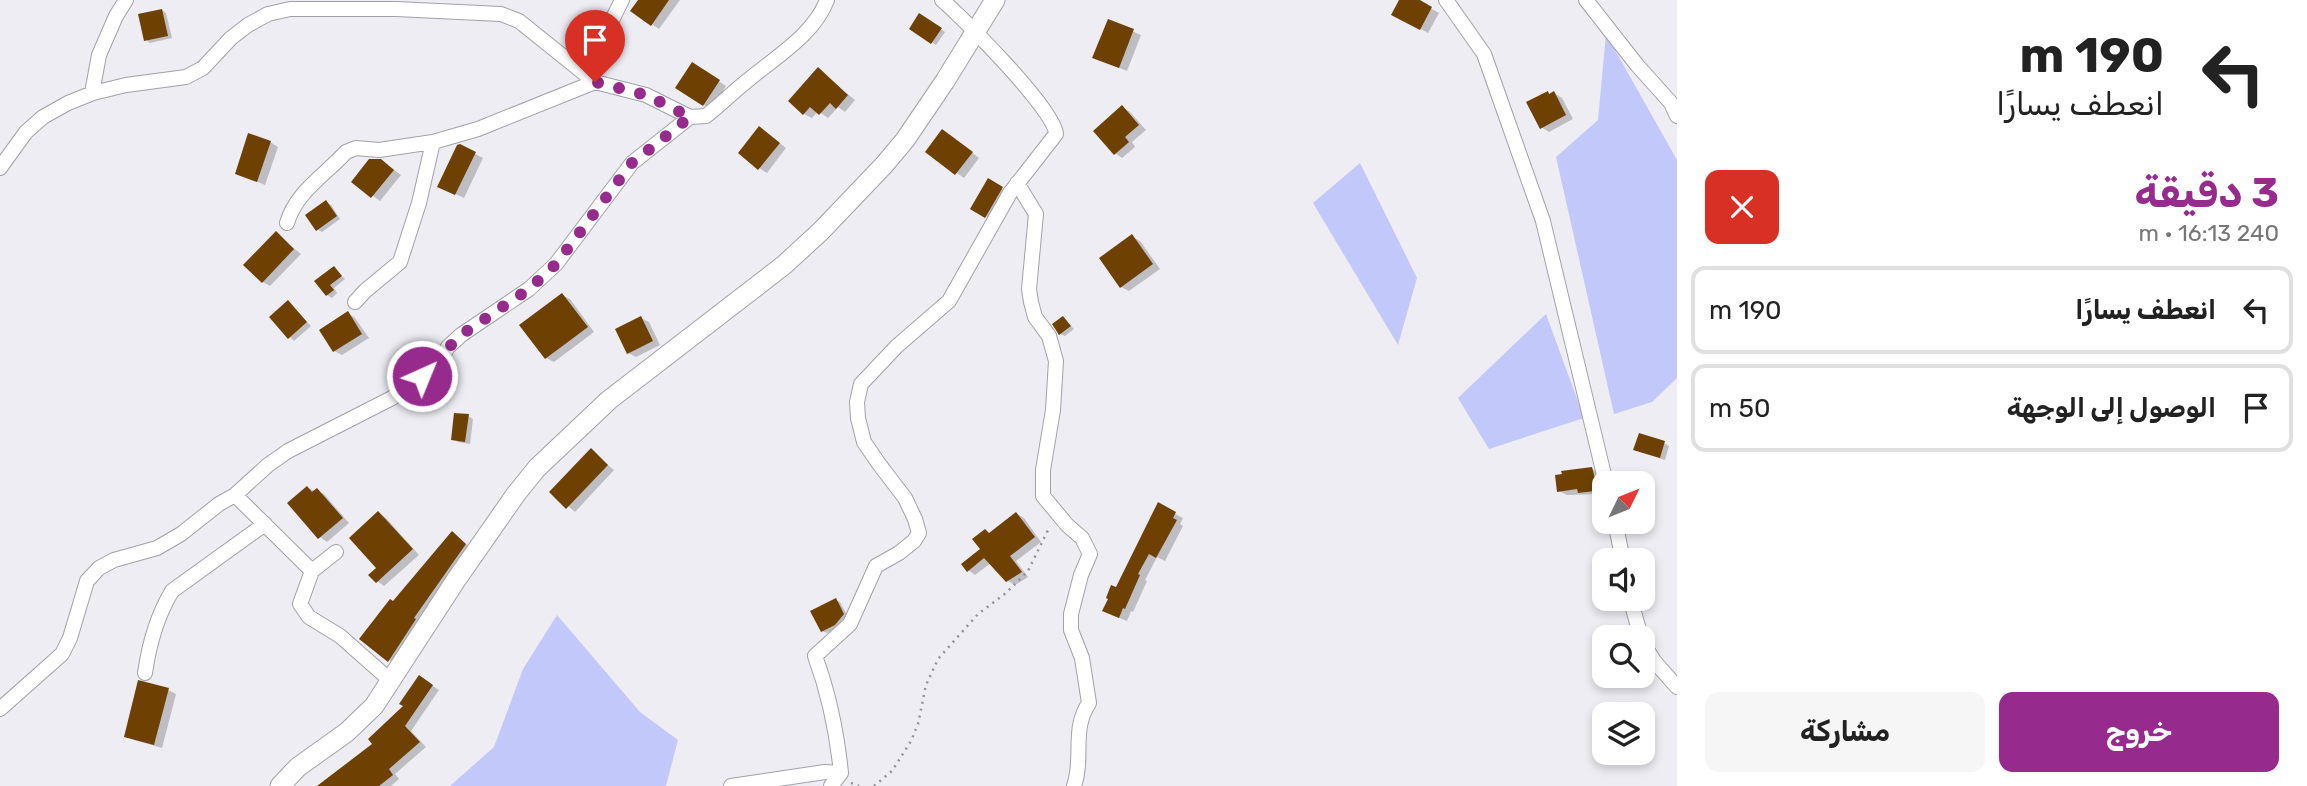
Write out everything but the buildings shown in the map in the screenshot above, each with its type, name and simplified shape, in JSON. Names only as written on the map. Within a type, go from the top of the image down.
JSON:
[{"type":"main road","points":[[280,786],[298,767],[347,732],[374,706],[423,629],[537,468],[609,400],[784,265],[821,231],[884,165],[905,140],[995,0]]},
{"type":"street","points":[[92,93],[99,55],[126,0]]},
{"type":"street","points":[[287,223],[298,198],[346,152],[356,148],[379,150],[433,142],[478,129],[590,78],[622,0]]},
{"type":"street","points":[[0,168],[26,132],[43,117],[68,103],[92,93],[126,85],[186,77],[203,68],[231,38],[248,25],[268,14],[305,4],[501,14],[519,21],[590,78],[646,95],[690,117],[706,116],[787,48],[806,31],[827,0]]},
{"type":"street","points":[[831,786],[841,773],[833,719],[815,656],[850,624],[876,566],[914,541],[918,537],[919,529],[905,498],[864,442],[858,418],[858,393],[861,384],[883,360],[949,301],[1017,183],[1056,134],[1056,127],[977,31],[942,0]]},
{"type":"street","points":[[1446,0],[1484,54],[1543,221],[1603,471]]},
{"type":"street","points":[[1586,0],[1671,103],[1677,116]]},
{"type":"street","points":[[0,709],[62,654],[70,638],[87,581],[99,568],[114,560],[157,548],[181,534],[235,495],[288,451],[392,398],[437,365],[461,335],[529,289],[556,264],[632,163],[690,117]]},
{"type":"street","points":[[355,303],[365,291],[400,262],[419,203],[433,142]]},
{"type":"street","points":[[1017,183],[1036,214],[1031,256],[1031,302],[1035,317],[1049,336],[1056,361],[1043,496],[1082,538],[1090,554],[1081,575],[1071,614],[1071,630],[1082,658],[1089,704],[1082,713],[1078,731],[1079,773],[1074,786]]},
{"type":"street","points":[[235,495],[312,571]]},
{"type":"street","points":[[145,673],[163,605],[172,590],[265,524]]},
{"type":"street","points":[[336,552],[312,571],[300,604],[309,617],[340,636],[391,681]]},
{"type":"street","points":[[1655,662],[1677,687]]},
{"type":"street","points":[[1079,750],[1086,769],[1085,786]]},
{"type":"street","points":[[731,786],[825,772],[841,773]]},
{"type":"path","points":[[874,786],[892,771],[911,741],[918,724],[926,685],[938,659],[978,614],[1017,583],[1035,560],[1050,525],[1051,507]]},
{"type":"shaded area","points":[[1606,34],[1677,160],[1677,378],[1652,402],[1614,414],[1556,157],[1598,120]]},
{"type":"shaded area","points":[[1360,163],[1417,278],[1398,345],[1313,203]]},
{"type":"shaded area","points":[[1546,314],[1584,418],[1489,449],[1458,398]]},
{"type":"shaded area","points":[[557,615],[640,712],[678,740],[666,786],[450,786],[494,747],[523,669]]},
{"type":"route","points":[[422,376],[437,365],[461,335],[529,289],[556,264],[632,163],[690,117],[646,95],[595,82]]}]
